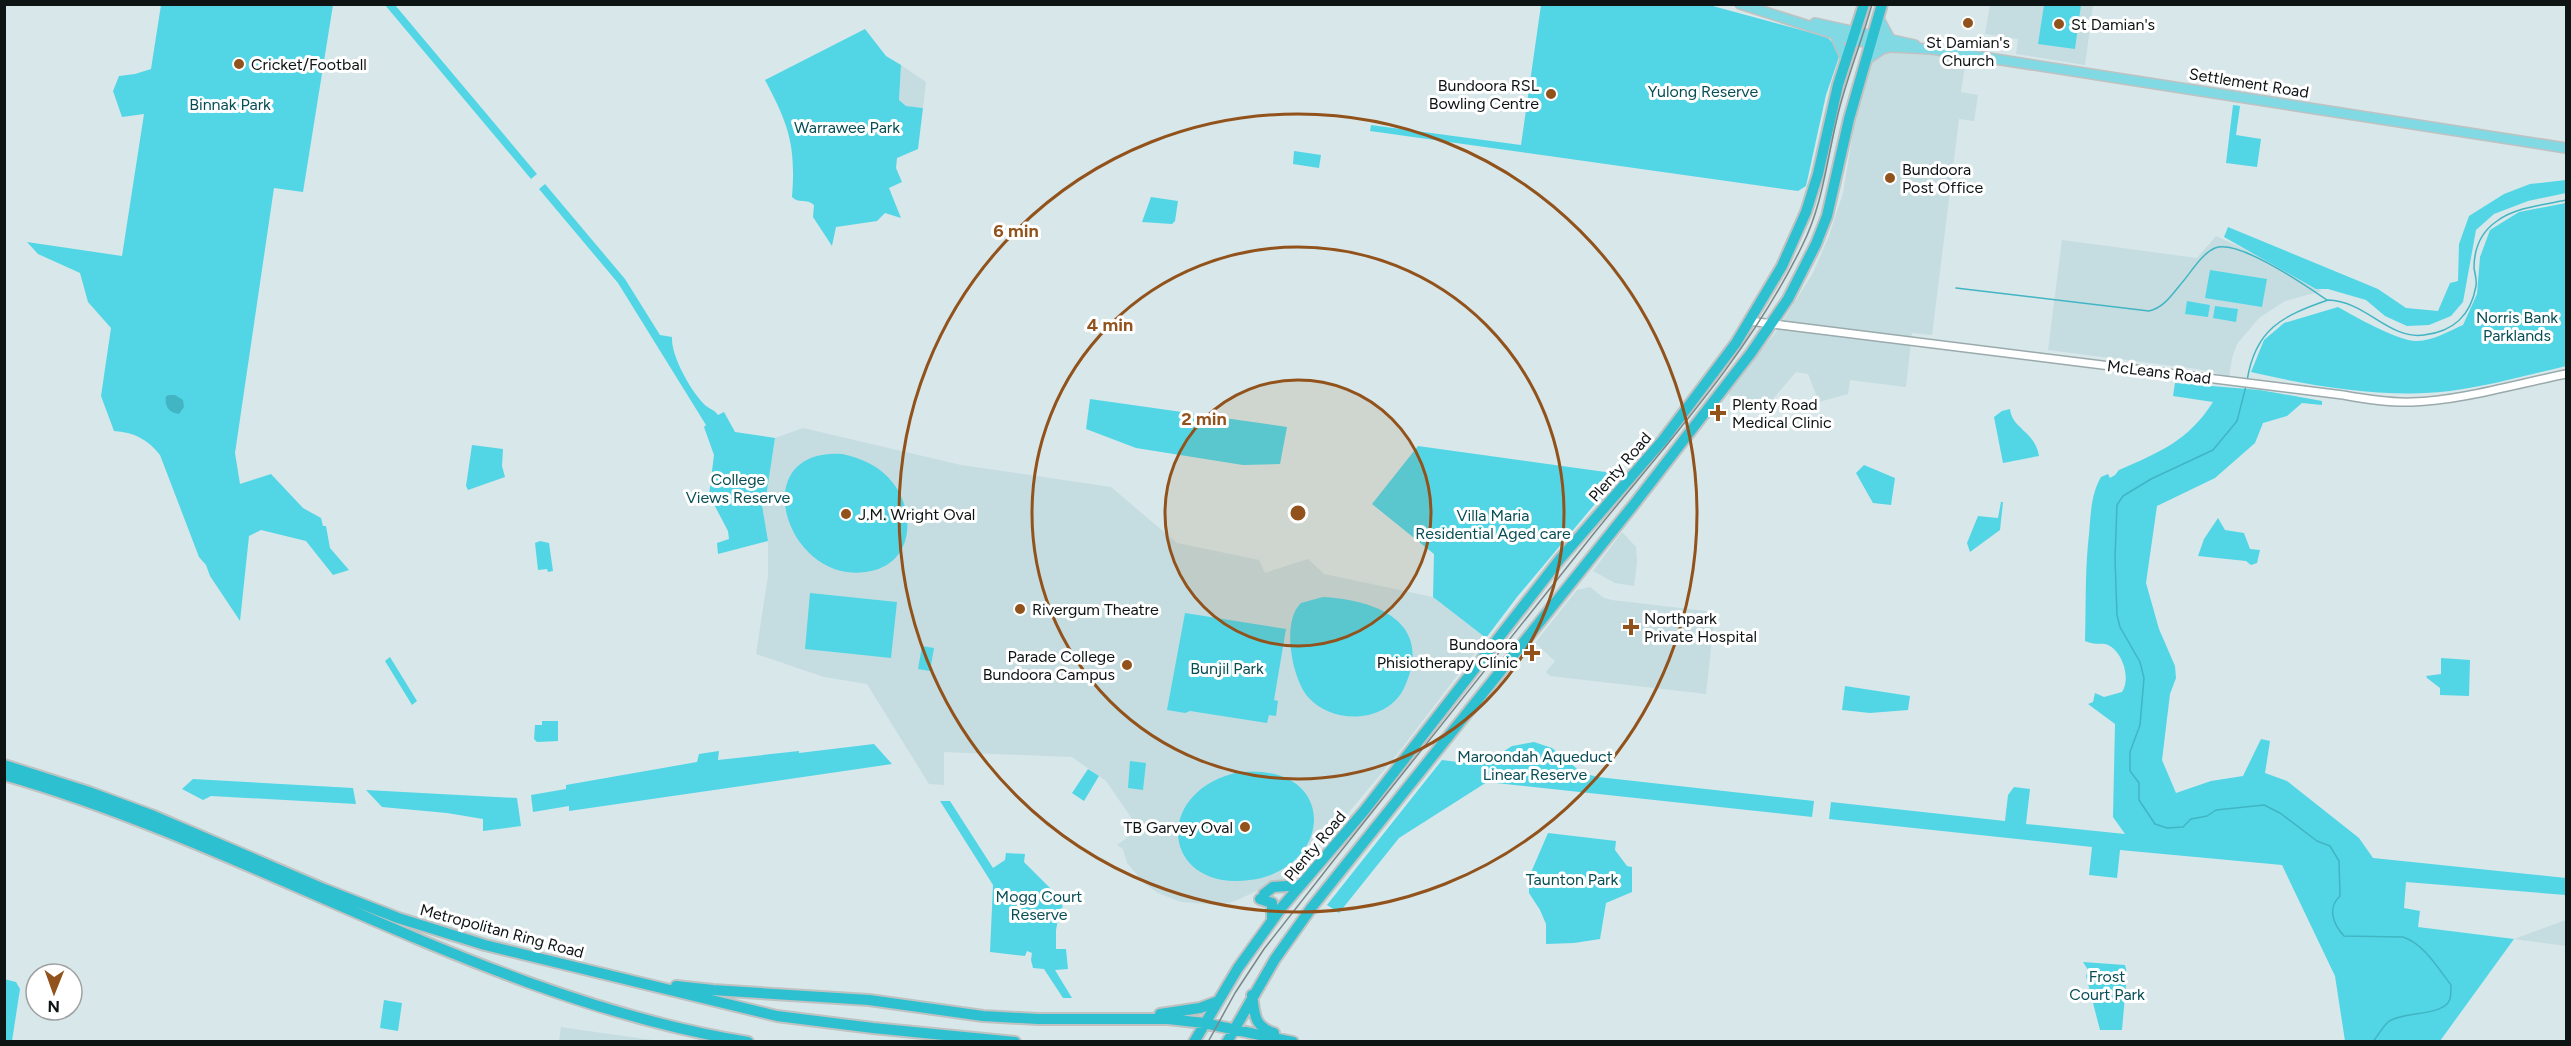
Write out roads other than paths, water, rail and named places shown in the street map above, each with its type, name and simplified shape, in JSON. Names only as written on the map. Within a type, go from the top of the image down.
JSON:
[{"type":"highway","name":"Plenty Road","points":[[1194,1041],[1200,1023],[1272,921],[1411,751],[1560,559],[1663,440],[1749,321],[1791,248],[1818,174],[1846,59],[1864,4]]},
{"type":"highway","name":"Plenty Road","points":[[1227,1041],[1236,1030],[1252,995],[1312,907],[1630,510],[1772,324],[1788,299],[1816,244],[1831,203],[1849,118],[1882,4]]},
{"type":"highway","points":[[1818,174],[1821,181],[1829,182],[1840,158]]},
{"type":"highway","points":[[1411,751],[1427,764]]},
{"type":"highway","name":"Metropolitan Ring Road","points":[[4,765],[132,807],[324,889],[421,926],[502,949],[753,1011],[799,1020],[1015,1041]]},
{"type":"highway","name":"Metropolitan Ring Road","points":[[4,775],[75,796],[149,823],[413,937],[549,989],[644,1020],[748,1041]]},
{"type":"highway","points":[[1272,921],[1272,903],[1262,897],[1273,887],[1301,885]]},
{"type":"highway","points":[[642,983],[869,1000],[983,1016],[1094,1020],[1136,1018],[1200,1023],[1293,1041]]},
{"type":"highway","points":[[1252,995],[1255,1020],[1265,1030],[1300,1041]]},
{"type":"highway","points":[[1094,1020],[1166,1014],[1216,1002]]},
{"type":"main road","points":[[1740,4],[1854,36]]},
{"type":"main road","points":[[1780,16],[1835,35],[1854,36]]},
{"type":"main road","points":[[1866,60],[1891,43],[1878,17]]},
{"type":"main road","points":[[1835,35],[1846,59]]},
{"type":"main road","name":"Settlement Road","points":[[1854,36],[2566,148]]},
{"type":"street","name":"McLeans Road","points":[[1749,321],[2343,395],[2357,399],[2412,402],[2443,399],[2566,374]]},
{"type":"waterway","points":[[2247,381],[2257,349],[2273,327],[2297,312],[2328,300],[2354,307],[2400,332],[2411,335],[2434,333],[2452,326],[2465,313],[2474,296],[2475,254],[2479,241],[2491,225],[2505,216],[2530,207],[2566,200]]},
{"type":"waterway","points":[[1956,288],[2149,311],[2166,301],[2205,255],[2215,248],[2226,247],[2240,250],[2272,265],[2327,300]]},
{"type":"waterway","points":[[2246,386],[2237,421],[2213,450],[2151,479],[2123,496],[2117,505],[2115,558],[2117,615],[2120,627],[2140,662],[2144,678],[2140,725],[2130,752],[2130,771],[2139,783],[2139,800],[2155,824],[2167,828],[2183,827],[2191,819],[2207,816],[2216,810],[2264,805],[2280,813],[2317,841],[2330,846],[2339,861],[2340,896],[2334,906],[2333,916],[2344,936],[2403,937],[2418,945],[2430,957],[2451,985],[2450,999],[2446,1005],[2440,1009],[2403,1016],[2388,1022],[2373,1042]]},
{"type":"tram line","points":[[1208,1042],[1235,993],[1264,949],[1591,537],[1705,398],[1757,324],[1781,286],[1802,246],[1815,214],[1842,100],[1872,4]]},
{"type":"place","name":"St Damian's Church","points":[[1968,23]]},
{"type":"place","name":"St Damian's","points":[[2059,24]]},
{"type":"place","name":"Cricket/Football","points":[[239,64]]},
{"type":"place","name":"Bundoora RSL Bowling Centre","points":[[1551,94]]},
{"type":"place","name":"Bundoora Post Office","points":[[1890,178]]},
{"type":"place","name":"Plenty Road Medical Clinic","points":[[1718,413]]},
{"type":"place","name":"J.M. Wright Oval","points":[[846,514]]},
{"type":"place","name":"Rivergum Theatre","points":[[1020,609]]},
{"type":"place","name":"Northpark Private Hospital","points":[[1631,627]]},
{"type":"place","name":"Bundoora Phisiotherapy Clinic","points":[[1532,653]]},
{"type":"place","name":"Parade College Bundoora Campus","points":[[1127,665]]},
{"type":"place","name":"TB Garvey Oval","points":[[1245,827]]},
{"type":"park label","name":"Yulong Reserve","points":[[1703,91]]},
{"type":"park label","name":"Binnak Park","points":[[230,104]]},
{"type":"park label","name":"Warrawee Park","points":[[847,127]]},
{"type":"park label","name":"Norris Bank Parklands","points":[[2517,326]]},
{"type":"park label","name":"College Views Reserve","points":[[738,488]]},
{"type":"park label","name":"Villa Maria Residential Aged care","points":[[1493,524]]},
{"type":"park label","name":"Bunjil Park","points":[[1227,668]]},
{"type":"park label","name":"Maroondah Aqueduct Linear Reserve","points":[[1535,765]]},
{"type":"park label","name":"Taunton Park","points":[[1572,879]]},
{"type":"park label","name":"Mogg Court Reserve","points":[[1039,905]]},
{"type":"park label","name":"Frost Court Park","points":[[2107,985]]}]
